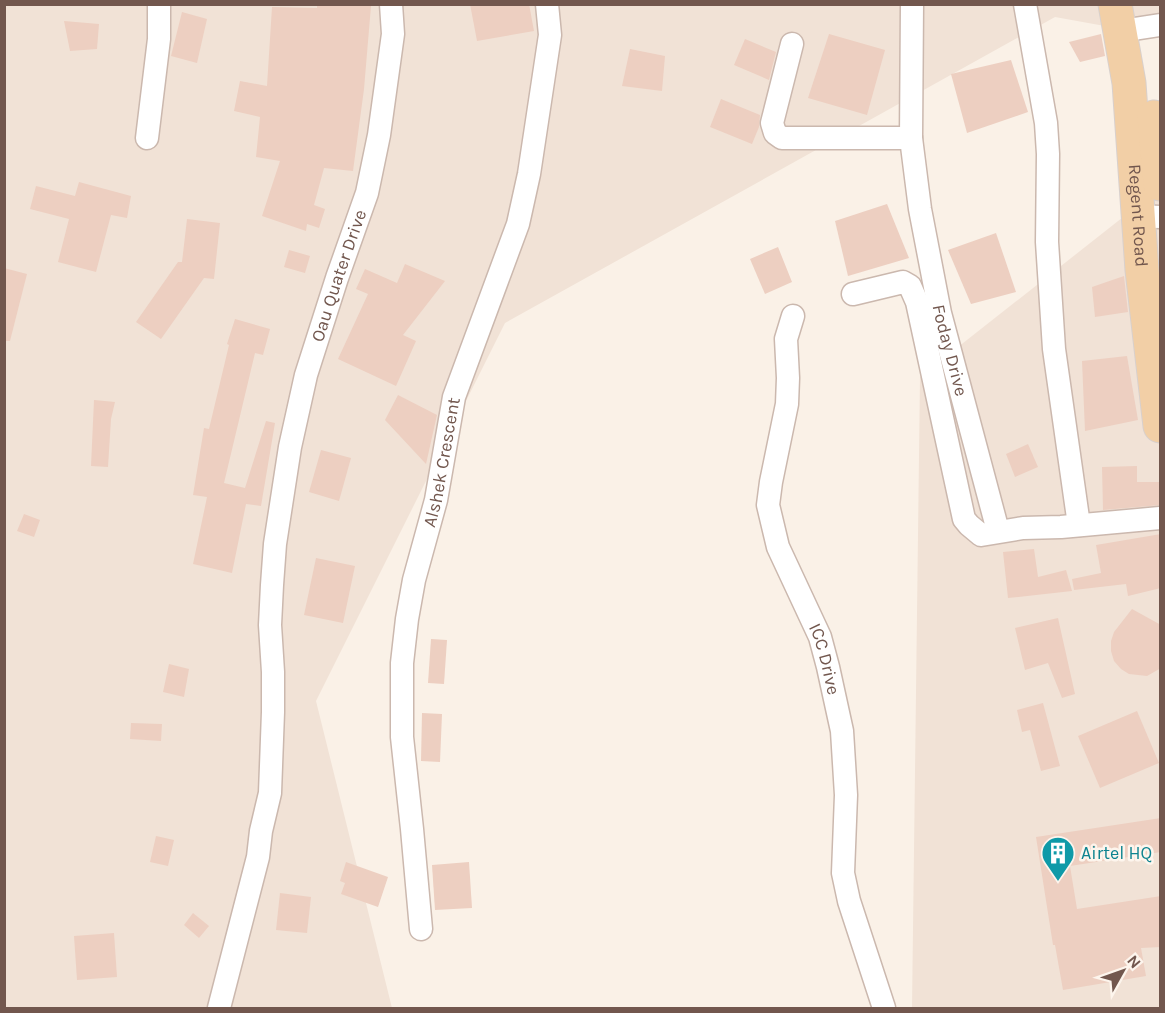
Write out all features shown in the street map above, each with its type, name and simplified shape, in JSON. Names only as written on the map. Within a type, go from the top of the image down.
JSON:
[{"type":"main road","name":"Regent Road","points":[[1135,18],[1150,80],[1161,184]]},
{"type":"main road","name":"Regent Road","points":[[1135,18],[1131,102],[1149,217],[1161,426]]},
{"type":"street","points":[[147,138],[159,39],[159,4]]},
{"type":"street","name":"Oau Quater Drive","points":[[219,1008],[258,857],[261,831],[270,793],[273,680],[270,625],[275,544],[290,447],[306,375],[367,193],[379,135],[393,34],[391,4]]},
{"type":"street","name":"Alshek Crescent","points":[[421,929],[402,737],[402,663],[407,619],[414,580],[436,500],[454,397],[518,224],[530,174],[550,35],[547,4]]},
{"type":"street","name":"Foday Drive","points":[[912,4],[911,138],[920,209],[940,313],[998,531]]},
{"type":"street","points":[[1025,4],[1046,123],[1047,242],[1054,349],[1079,525]]},
{"type":"street","points":[[792,45],[772,123],[775,133],[782,138],[911,138]]},
{"type":"street","points":[[853,294],[903,282],[910,286],[917,302],[964,519],[981,535],[998,531],[1161,518]]},
{"type":"street","name":"ICC Drive","points":[[793,316],[786,339],[787,404],[768,505],[778,547],[820,637],[828,667],[842,731],[846,795],[843,873],[849,901],[884,1008]]},
{"type":"shaded area","points":[[5,5],[1160,5],[1160,36],[1055,17],[505,323],[316,701],[392,1008],[5,1008]]},
{"type":"shaded area","points":[[1160,188],[1160,1008],[912,1008],[920,377]]},
{"type":"building","points":[[317,4],[371,6],[364,89],[353,171],[324,168],[314,205],[325,209],[319,228],[307,224],[306,231],[262,216],[280,161],[256,157],[260,117],[234,111],[240,81],[267,86],[272,7],[317,8]]},
{"type":"building","points":[[470,4],[529,4],[534,31],[477,41]]},
{"type":"building","points":[[182,12],[207,19],[197,63],[171,56]]},
{"type":"building","points":[[64,21],[99,24],[97,49],[70,51]]},
{"type":"building","points":[[829,34],[885,50],[867,115],[808,98]]},
{"type":"building","points":[[1101,34],[1105,56],[1080,62],[1069,42]]},
{"type":"building","points":[[745,39],[776,52],[769,80],[734,65]]},
{"type":"building","points":[[630,49],[665,56],[662,91],[622,86]]},
{"type":"building","points":[[1011,60],[1028,112],[967,133],[951,74]]},
{"type":"building","points":[[721,99],[760,115],[759,127],[752,144],[710,127]]},
{"type":"building","points":[[79,182],[131,196],[127,218],[111,215],[96,272],[58,262],[69,219],[30,209],[36,186],[75,196]]},
{"type":"building","points":[[887,204],[909,258],[848,276],[835,221]]},
{"type":"building","points":[[187,219],[220,223],[214,279],[204,278],[161,339],[136,322],[178,262],[182,262]]},
{"type":"building","points":[[996,233],[1016,292],[971,304],[948,250]]},
{"type":"building","points":[[778,247],[792,282],[765,294],[750,259]]},
{"type":"building","points":[[289,250],[310,256],[305,273],[284,267]]},
{"type":"building","points":[[405,264],[445,281],[403,335],[416,341],[396,386],[338,359],[368,294],[356,289],[365,269],[397,283]]},
{"type":"building","points":[[4,268],[27,274],[10,341],[4,341]]},
{"type":"building","points":[[1124,276],[1128,312],[1095,317],[1092,287]]},
{"type":"building","points":[[235,319],[270,329],[263,355],[255,353],[224,483],[245,488],[266,421],[275,423],[261,506],[246,504],[232,573],[193,564],[207,497],[193,495],[204,428],[209,429],[229,345],[227,344]]},
{"type":"building","points":[[1127,356],[1138,420],[1085,431],[1082,361]]},
{"type":"building","points":[[398,395],[437,415],[426,464],[385,420]]},
{"type":"building","points":[[94,400],[115,402],[111,419],[108,467],[91,466]]},
{"type":"building","points":[[1028,444],[1038,467],[1015,477],[1006,454]]},
{"type":"building","points":[[321,450],[351,458],[339,501],[309,492]]},
{"type":"building","points":[[1137,466],[1137,482],[1160,482],[1161,505],[1103,510],[1102,467]]},
{"type":"building","points":[[24,514],[40,520],[34,537],[17,531]]},
{"type":"building","points":[[1161,534],[1161,588],[1128,596],[1126,584],[1074,590],[1072,579],[1101,573],[1096,545]]},
{"type":"building","points":[[1034,549],[1038,577],[1066,570],[1072,591],[1008,598],[1003,552]]},
{"type":"building","points":[[316,558],[355,566],[343,623],[304,615]]},
{"type":"building","points":[[1132,609],[1161,625],[1161,668],[1147,676],[1129,674],[1121,669],[1114,661],[1111,651],[1114,632]]},
{"type":"building","points":[[1058,618],[1075,694],[1062,698],[1048,663],[1025,670],[1015,628]]},
{"type":"building","points":[[431,639],[447,640],[444,684],[428,683]]},
{"type":"building","points":[[169,664],[189,669],[184,697],[163,692]]},
{"type":"building","points":[[1043,703],[1060,766],[1041,771],[1030,730],[1022,732],[1017,710]]},
{"type":"building","points":[[1137,711],[1159,763],[1100,788],[1078,736]]},
{"type":"building","points":[[422,713],[442,714],[440,762],[421,761]]},
{"type":"building","points":[[131,723],[162,724],[161,741],[130,739]]},
{"type":"building","name":"Airtel HQ","points":[[1161,818],[1161,852],[1070,866],[1077,909],[1161,896],[1161,947],[1141,948],[1146,976],[1063,990],[1055,945],[1053,945],[1036,837]]},
{"type":"building","points":[[156,836],[174,840],[168,866],[150,862]]},
{"type":"building","points":[[346,862],[388,877],[378,907],[341,894],[345,883],[340,881]]},
{"type":"building","points":[[469,862],[472,908],[435,910],[432,865]]},
{"type":"building","points":[[280,893],[311,897],[307,933],[276,930]]},
{"type":"building","points":[[193,913],[209,926],[199,938],[184,925]]},
{"type":"building","points":[[114,933],[117,977],[77,980],[74,936]]},
{"type":"place","name":"Airtel HQ","points":[[1058,882]]}]
